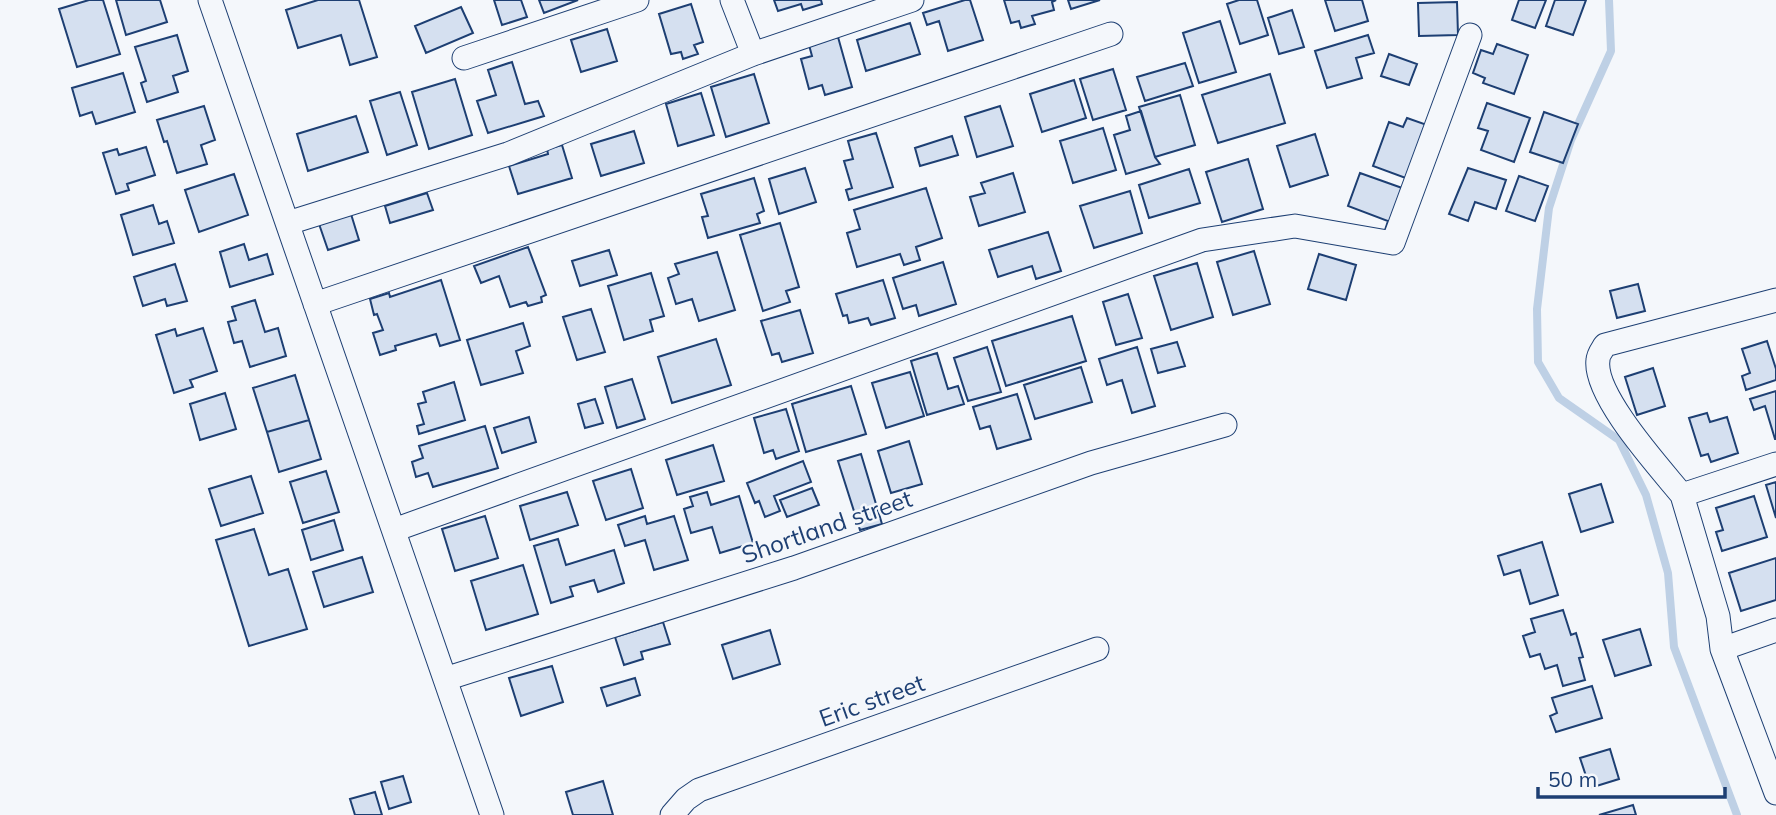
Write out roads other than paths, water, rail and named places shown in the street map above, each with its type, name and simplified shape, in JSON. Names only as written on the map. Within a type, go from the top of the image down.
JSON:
[{"type":"street","points":[[210,0],[492,815]]},
{"type":"street","points":[[464,58],[637,0]]},
{"type":"street","points":[[733,0],[753,54]]},
{"type":"street","points":[[288,223],[508,154],[753,54],[912,0]]},
{"type":"street","points":[[315,304],[1111,34]]},
{"type":"street","points":[[394,530],[1202,240],[1295,226],[1393,243],[1470,35]]},
{"type":"street","points":[[1776,300],[1605,345],[1598,358],[1598,369],[1607,398],[1682,495],[1718,616],[1722,649],[1776,793]]},
{"type":"street","name":"Shortland street","points":[[445,679],[794,568],[1091,463],[1225,425]]},
{"type":"street","points":[[1682,495],[1776,464]]},
{"type":"street","points":[[1722,649],[1776,630]]},
{"type":"street","name":"Eric street","points":[[672,815],[686,799],[699,790],[1097,649]]},
{"type":"waterway","points":[[1609,0],[1611,51],[1571,140],[1549,208],[1537,309],[1538,362],[1559,398],[1619,440],[1646,495],[1668,573],[1674,647],[1737,815]]}]
